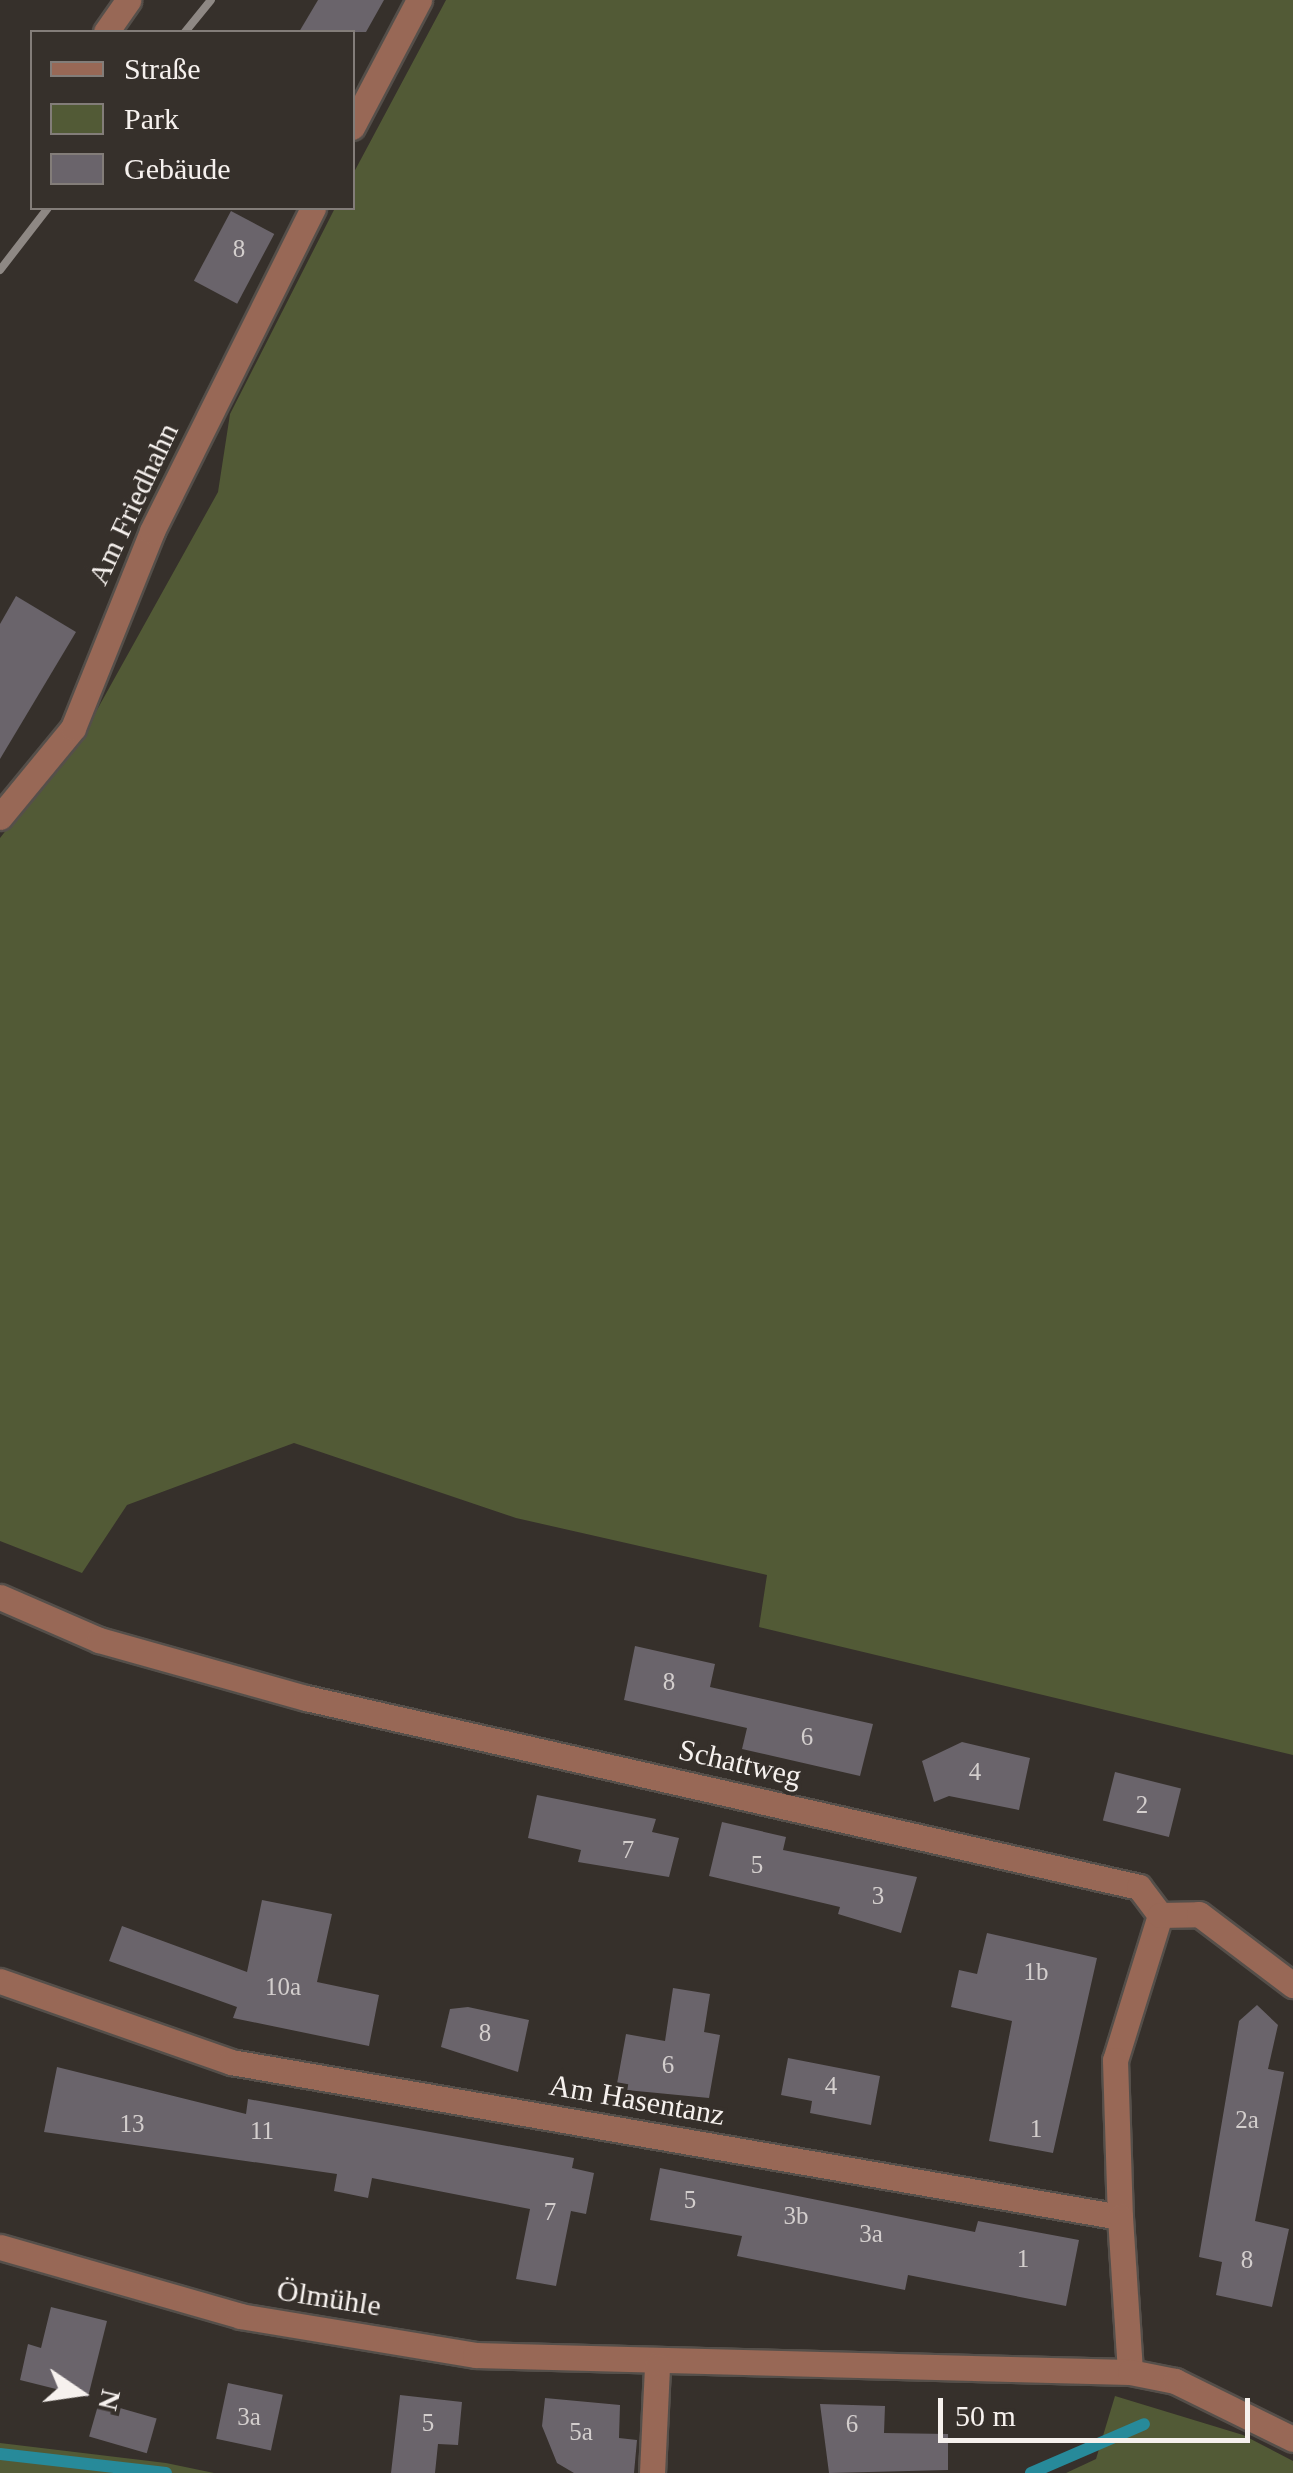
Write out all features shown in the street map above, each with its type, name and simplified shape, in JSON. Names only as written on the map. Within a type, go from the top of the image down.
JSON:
[{"type":"street","points":[[107,30],[128,0]]},
{"type":"street","points":[[355,121],[419,0]]},
{"type":"street","name":"Am Friedhahn","points":[[0,818],[73,728],[152,530],[312,210]]},
{"type":"street","name":"Schattweg","points":[[0,1597],[99,1640],[306,1698],[1140,1888],[1160,1915]]},
{"type":"street","points":[[1130,2372],[1115,2060],[1160,1915],[1199,1914],[1293,1985]]},
{"type":"street","name":"Am Hasentanz","points":[[0,1981],[230,2062],[1120,2218]]},
{"type":"street","name":"Ölmühle","points":[[0,2247],[240,2316],[475,2355],[657,2366],[1130,2372],[1175,2382],[1293,2439]]},
{"type":"street","points":[[652,2473],[657,2366]]},
{"type":"green space","points":[[446,0],[1293,0],[1293,1755],[759,1627],[767,1575],[516,1518],[294,1443],[127,1505],[82,1573],[0,1541],[0,838],[88,726],[218,492],[230,414],[334,210],[355,210],[355,170]]},
{"type":"green space","points":[[1115,2396],[1243,2435],[1293,2461],[1293,2473],[1066,2473],[1096,2459]]},
{"type":"green space","points":[[0,2443],[166,2463],[214,2473],[0,2473]]},
{"type":"building","points":[[318,0],[384,0],[366,32],[300,30]]},
{"type":"building","points":[[231,211],[274,234],[237,304],[194,281]]},
{"type":"building","points":[[16,596],[76,632],[0,759],[0,624]]},
{"type":"building","points":[[635,1646],[715,1664],[710,1687],[873,1724],[860,1776],[742,1749],[747,1728],[624,1700]]},
{"type":"building","points":[[962,1742],[1030,1758],[1019,1810],[949,1796],[934,1802],[922,1761]]},
{"type":"building","points":[[1115,1772],[1181,1788],[1169,1837],[1103,1821]]},
{"type":"building","points":[[537,1795],[656,1819],[652,1832],[679,1838],[669,1877],[578,1862],[581,1850],[528,1838]]},
{"type":"building","points":[[722,1822],[786,1837],[783,1850],[917,1877],[901,1933],[838,1914],[840,1907],[709,1876]]},
{"type":"building","points":[[262,1900],[332,1914],[317,1982],[379,1995],[369,2046],[233,2018],[237,2007],[109,1961],[122,1926],[247,1972]]},
{"type":"building","points":[[987,1933],[1097,1958],[1053,2153],[989,2141],[1012,2021],[951,2007],[959,1970],[977,1974]]},
{"type":"building","points":[[673,1988],[710,1994],[704,2032],[720,2035],[709,2098],[616,2089],[626,2034],[665,2041]]},
{"type":"building","points":[[1257,2005],[1278,2025],[1268,2069],[1284,2072],[1255,2221],[1289,2229],[1272,2307],[1216,2295],[1222,2262],[1199,2257],[1239,2021]]},
{"type":"building","points":[[468,2007],[529,2020],[518,2072],[441,2047],[450,2009]]},
{"type":"building","points":[[788,2058],[880,2076],[871,2125],[810,2113],[812,2101],[781,2095]]},
{"type":"building","points":[[57,2067],[246,2114],[248,2099],[574,2158],[572,2168],[594,2173],[586,2214],[571,2211],[556,2286],[516,2279],[530,2209],[372,2178],[368,2198],[334,2191],[337,2174],[44,2132]]},
{"type":"building","points":[[660,2168],[975,2232],[978,2221],[1079,2240],[1066,2306],[908,2275],[905,2290],[737,2256],[742,2236],[650,2220]]},
{"type":"building","points":[[51,2307],[107,2321],[88,2397],[20,2380],[28,2344],[41,2348]]},
{"type":"building","points":[[228,2383],[283,2395],[271,2450],[216,2439]]},
{"type":"building","points":[[400,2395],[462,2402],[458,2445],[438,2444],[435,2473],[391,2473]]},
{"type":"building","points":[[545,2398],[620,2405],[619,2438],[637,2440],[634,2473],[574,2473],[557,2463],[542,2426]]},
{"type":"building","points":[[99,2402],[157,2419],[147,2453],[89,2437]]},
{"type":"building","points":[[820,2404],[885,2406],[884,2433],[948,2434],[948,2470],[829,2473]]},
{"type":"waterway","points":[[1031,2473],[1144,2424]]},
{"type":"waterway","points":[[0,2454],[166,2473]]},
{"type":"railway","points":[[187,30],[211,0]]},
{"type":"railway","points":[[0,270],[46,210]]}]
